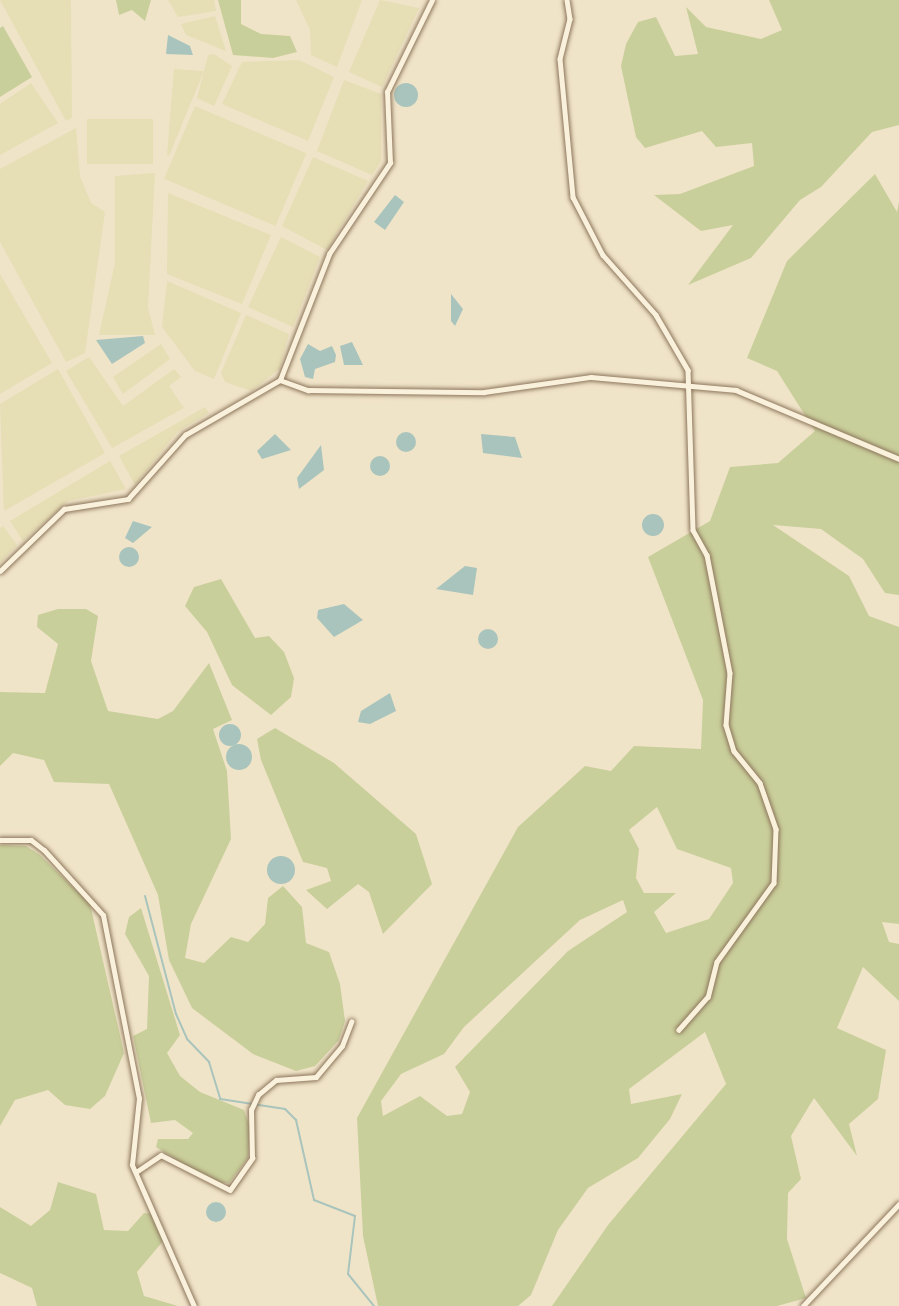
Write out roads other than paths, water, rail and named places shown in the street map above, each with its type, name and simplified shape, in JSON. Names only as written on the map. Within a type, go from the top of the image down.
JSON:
[{"type":"street","points":[[0,571],[64,509],[128,499],[185,435],[281,380],[329,254],[390,163],[387,92],[432,0]]},
{"type":"street","points":[[567,0],[570,19],[560,59],[576,206],[603,255],[666,329],[691,388],[693,530],[707,555],[730,673],[726,725],[734,751],[760,783],[779,857],[763,903],[717,961],[708,997],[679,1030]]},
{"type":"street","points":[[281,380],[308,390],[484,392],[591,377],[691,388],[763,399],[899,459]]},
{"type":"street","points":[[0,840],[31,840],[44,850],[103,915],[139,1098],[131,1147],[136,1172],[194,1306]]},
{"type":"street","points":[[136,1172],[161,1155],[230,1191],[252,1158],[251,1110],[258,1095],[276,1080],[316,1077],[342,1046],[351,1022]]},
{"type":"street","points":[[803,1306],[899,1204]]},
{"type":"water","points":[[168,35],[190,46],[193,55],[166,54]]},
{"type":"water","points":[[406,83],[414,87],[418,95],[414,103],[406,107],[398,103],[394,95],[398,87]]},
{"type":"water","points":[[395,195],[404,202],[385,230],[374,222]]},
{"type":"water","points":[[451,294],[463,309],[455,326],[451,321]]},
{"type":"water","points":[[143,336],[145,343],[112,364],[96,340]]},
{"type":"water","points":[[352,342],[363,365],[344,365],[340,346]]},
{"type":"water","points":[[308,344],[320,351],[332,346],[336,355],[335,362],[315,369],[313,379],[305,377],[300,359]]},
{"type":"water","points":[[402,432],[410,432],[416,442],[410,452],[402,452],[396,446],[396,438]]},
{"type":"water","points":[[275,434],[291,450],[262,459],[257,451]]},
{"type":"water","points":[[481,434],[515,437],[522,458],[483,453]]},
{"type":"water","points":[[321,445],[324,470],[299,489],[297,478]]},
{"type":"water","points":[[380,456],[387,459],[390,466],[387,473],[380,476],[373,473],[370,466],[373,459]]},
{"type":"water","points":[[653,514],[661,517],[664,525],[661,533],[653,536],[645,533],[642,525],[645,517]]},
{"type":"water","points":[[133,521],[152,527],[133,543],[125,538]]},
{"type":"water","points":[[129,547],[136,550],[139,557],[136,564],[129,567],[122,564],[119,557],[122,550]]},
{"type":"water","points":[[465,566],[477,568],[473,595],[436,589]]},
{"type":"water","points":[[344,604],[363,620],[334,637],[317,618],[318,610]]},
{"type":"water","points":[[484,629],[492,629],[498,639],[492,649],[484,649],[478,643],[478,635]]},
{"type":"water","points":[[390,693],[396,711],[370,724],[358,722],[361,711]]},
{"type":"water","points":[[230,724],[240,731],[241,735],[234,745],[230,746],[220,739],[219,735],[226,725]]},
{"type":"water","points":[[239,744],[248,748],[252,757],[248,766],[239,770],[230,766],[226,757],[230,748]]},
{"type":"water","points":[[281,856],[291,860],[295,870],[291,880],[281,884],[271,880],[267,870],[271,860]]},
{"type":"water","points":[[216,1202],[223,1205],[226,1212],[223,1219],[216,1222],[209,1219],[206,1212],[209,1205]]},
{"type":"waterway","points":[[145,896],[176,1014],[187,1039],[209,1062],[220,1099],[285,1109],[296,1120],[314,1200],[355,1216],[348,1274],[374,1306]]}]
